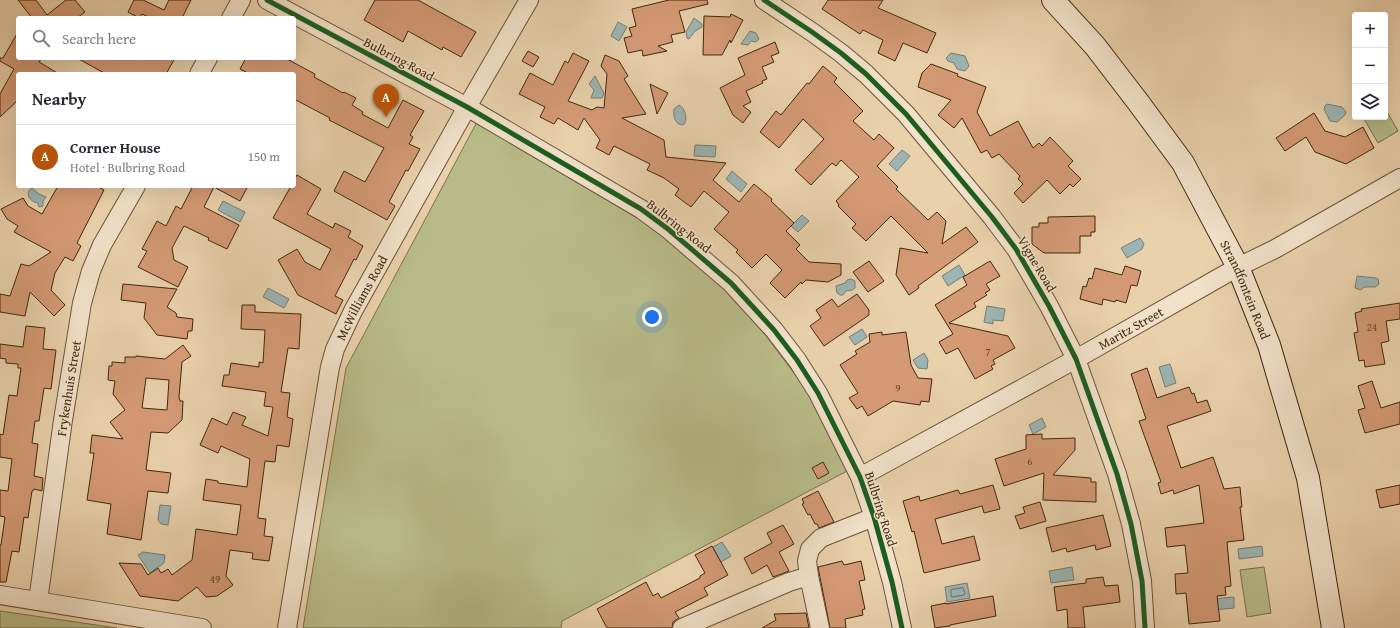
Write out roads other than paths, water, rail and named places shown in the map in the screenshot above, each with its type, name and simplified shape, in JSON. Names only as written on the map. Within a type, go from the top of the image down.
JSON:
[{"type":"main road","name":"Strandfontein Road","points":[[1052,0],[1095,46],[1183,163],[1238,267],[1269,346],[1308,478],[1333,628]]},
{"type":"street","points":[[232,16],[241,0]]},
{"type":"street","name":"Bulbring Road","points":[[267,0],[467,107],[641,209],[668,228],[731,283],[774,330],[797,360],[818,394],[860,477],[874,517],[892,582],[902,628]]},
{"type":"street","name":"McWilliams Road","points":[[287,628],[330,367],[335,349],[353,311],[467,107],[529,0]]},
{"type":"street","name":"Vigne Road","points":[[764,0],[841,53],[866,74],[906,114],[992,217],[1016,249],[1049,306],[1076,359],[1117,474],[1131,524],[1142,581],[1145,628]]},
{"type":"street","points":[[200,72],[207,60]]},
{"type":"street","name":"Maritz Street","points":[[860,477],[1076,359],[1238,267],[1275,249],[1400,178]]},
{"type":"street","name":"Frykenhuis Street","points":[[38,601],[63,420],[82,303],[91,271],[102,245],[135,188]]},
{"type":"street","points":[[820,628],[807,561],[810,549],[815,542],[821,538],[874,517]]},
{"type":"street","points":[[682,628],[782,584],[809,576]]},
{"type":"street","points":[[0,595],[202,628]]},
{"type":"water","points":[[694,18],[702,24],[702,27],[695,31],[689,39],[687,38],[686,32]]},
{"type":"water","points":[[618,22],[627,27],[619,41],[611,36]]},
{"type":"water","points":[[750,31],[756,33],[759,39],[756,42],[751,41],[748,45],[741,44]]},
{"type":"water","points":[[951,53],[965,56],[969,66],[965,71],[957,69],[954,63],[948,61],[946,58]]},
{"type":"water","points":[[595,76],[604,93],[602,98],[591,98],[594,90],[589,84]]},
{"type":"water","points":[[1327,104],[1342,107],[1346,112],[1345,115],[1337,122],[1330,121],[1324,109]]},
{"type":"water","points":[[679,105],[683,108],[686,115],[686,121],[683,125],[676,122],[674,117],[674,109]]},
{"type":"water","points":[[695,145],[716,146],[715,157],[694,156]]},
{"type":"water","points":[[902,150],[910,156],[897,171],[889,164]]},
{"type":"water","points":[[732,171],[747,184],[741,192],[726,179]]},
{"type":"water","points":[[32,188],[39,194],[46,197],[43,201],[43,206],[39,207],[38,203],[30,199],[28,192]]},
{"type":"water","points":[[223,201],[245,212],[240,222],[218,210]]},
{"type":"water","points":[[802,215],[809,221],[798,232],[791,226]]},
{"type":"water","points":[[1140,238],[1144,244],[1142,249],[1127,258],[1121,248]]},
{"type":"water","points":[[959,265],[965,275],[948,286],[942,276]]},
{"type":"water","points":[[1357,276],[1376,278],[1378,279],[1379,284],[1375,287],[1364,287],[1361,290],[1355,288]]},
{"type":"water","points":[[851,279],[855,281],[855,288],[846,291],[843,295],[837,293],[836,286]]},
{"type":"water","points":[[268,288],[289,299],[284,308],[263,297]]},
{"type":"water","points":[[987,306],[1005,309],[1003,321],[993,320],[993,324],[984,322]]},
{"type":"water","points":[[862,329],[867,337],[855,345],[849,337]]},
{"type":"water","points":[[924,353],[928,360],[927,369],[918,368],[913,360]]},
{"type":"water","points":[[1170,364],[1176,383],[1165,387],[1159,367]]},
{"type":"water","points":[[1042,418],[1046,427],[1033,434],[1029,425]]},
{"type":"water","points":[[160,505],[171,506],[168,525],[161,524],[158,520]]},
{"type":"water","points":[[722,542],[731,556],[721,562],[713,547]]},
{"type":"water","points":[[1262,546],[1263,556],[1239,559],[1238,549]]},
{"type":"water","points":[[143,552],[165,555],[164,563],[150,573],[138,555]]},
{"type":"water","points":[[1072,567],[1074,580],[1051,583],[1049,571]]},
{"type":"water","points":[[967,583],[970,598],[947,602],[945,587]]},
{"type":"water","points":[[1234,597],[1234,608],[1212,610],[1211,599]]},
{"type":"place","name":"Corner House","points":[[386,117]]}]
